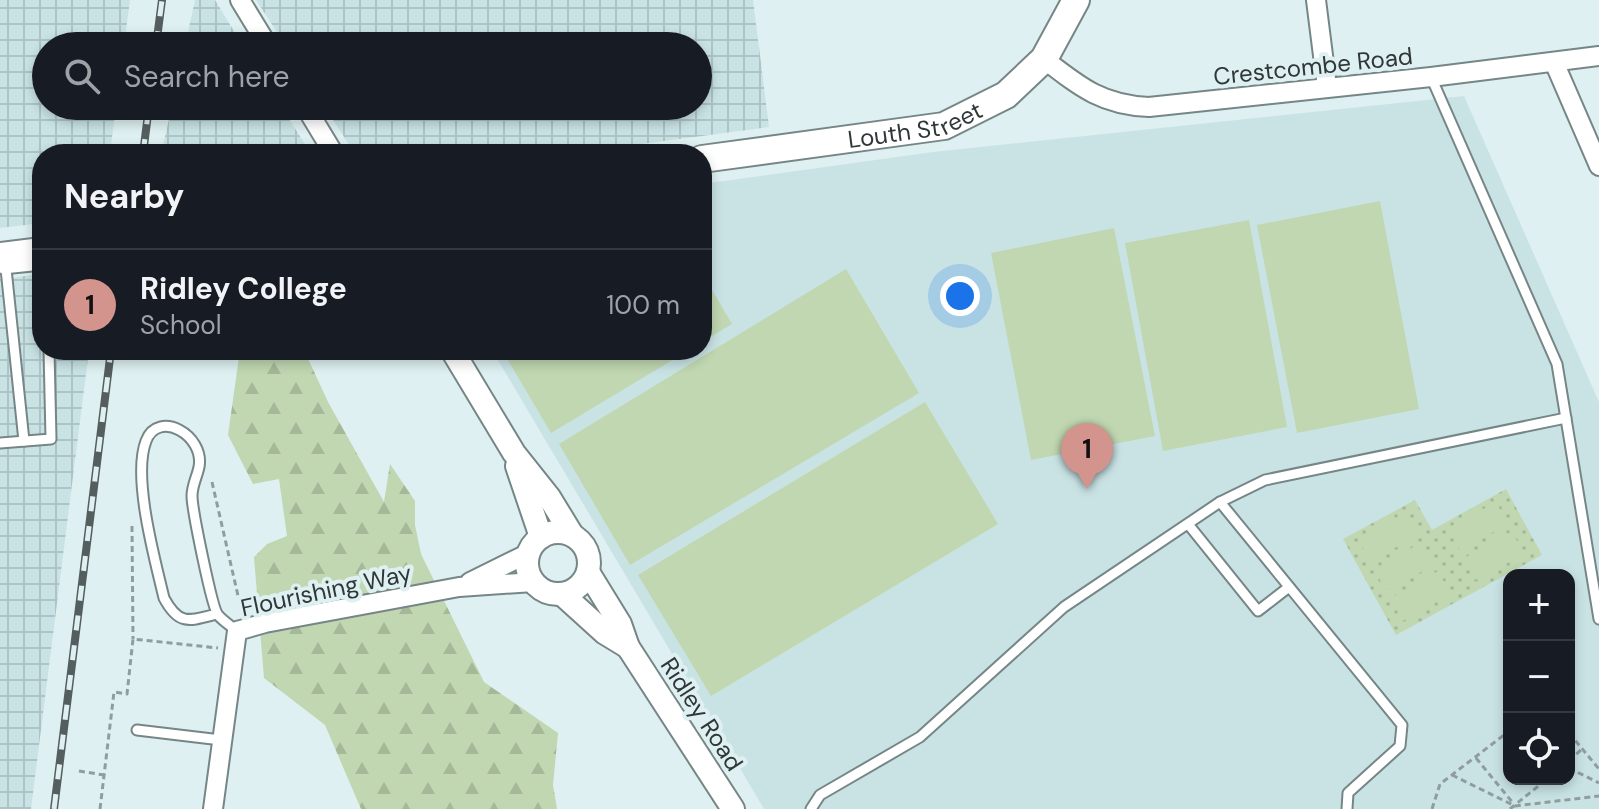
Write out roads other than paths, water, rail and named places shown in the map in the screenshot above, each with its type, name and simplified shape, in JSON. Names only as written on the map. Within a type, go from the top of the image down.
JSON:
[{"type":"main road","name":"Louth Street","points":[[712,158],[944,126],[1006,95],[1044,59],[1076,0]]},
{"type":"main road","points":[[2,265],[32,254]]},
{"type":"street","points":[[240,0],[259,32]]},
{"type":"street","points":[[1316,0],[1327,87]]},
{"type":"street","name":"Crestcombe Road","points":[[1044,59],[1080,87],[1123,106],[1177,105],[1599,56]]},
{"type":"street","points":[[1554,62],[1599,166]]},
{"type":"street","points":[[313,120],[328,144]]},
{"type":"street","points":[[458,360],[514,453],[549,497],[588,555],[588,572],[581,585],[562,594],[541,589],[534,582],[527,563],[535,545],[550,533],[571,533]]},
{"type":"street","points":[[514,453],[535,545]]},
{"type":"street","name":"Flourishing Way","points":[[459,587],[535,545]]},
{"type":"street","name":"Ridley Road","points":[[588,572],[620,624],[628,647],[733,809]]},
{"type":"street","name":"Flourishing Way","points":[[213,809],[229,635],[265,623],[459,587],[534,582]]},
{"type":"street","name":"Ridley Road","points":[[562,594],[605,633],[628,647]]},
{"type":"lane","points":[[1431,77],[1551,347],[1560,380],[1599,619]]},
{"type":"lane","points":[[24,441],[2,265],[32,265]]},
{"type":"lane","points":[[0,443],[51,439],[49,360]]},
{"type":"lane","points":[[811,809],[820,795],[920,737],[1064,607],[1220,502],[1265,480],[1566,418]]},
{"type":"lane","points":[[217,614],[190,621],[180,619],[164,598],[141,476],[146,440],[153,431],[166,427],[180,429],[192,438],[199,452],[200,465],[192,497],[217,614],[229,635]]},
{"type":"lane","points":[[1220,502],[1402,725],[1400,746],[1348,793],[1347,809]]},
{"type":"lane","points":[[1188,524],[1258,611],[1289,587]]},
{"type":"lane","points":[[137,730],[221,740]]},
{"type":"railway","points":[[158,32],[162,0]]},
{"type":"railway","points":[[144,144],[147,120]]},
{"type":"railway","points":[[54,809],[110,360]]},
{"type":"place","name":"Ridley College","points":[[1087,489]]}]
